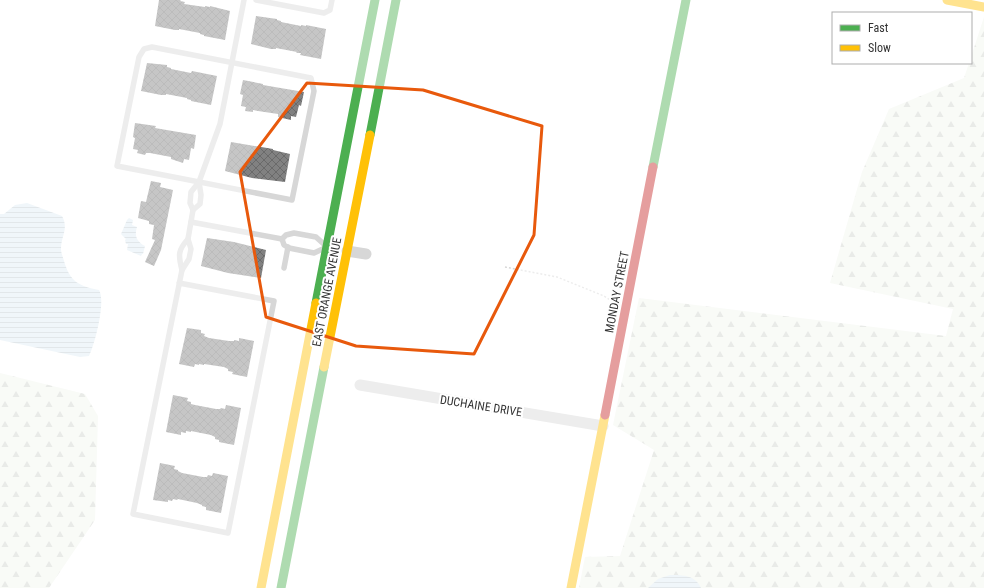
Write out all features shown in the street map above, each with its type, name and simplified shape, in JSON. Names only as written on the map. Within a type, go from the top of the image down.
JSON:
[{"type":"street","name":"EAST ORANGE AVENUE","points":[[281,588],[337,249],[376,0]]},
{"type":"street","name":"EAST ORANGE AVENUE","points":[[261,588],[337,249],[396,0]]},
{"type":"street","name":"MONDAY STREET","points":[[571,588],[686,0]]},
{"type":"street","points":[[947,0],[984,7]]},
{"type":"street","points":[[337,249],[366,254]]},
{"type":"street","name":"DUCHAINE DRIVE","points":[[360,386],[603,426]]},
{"type":"lane","points":[[179,283],[274,301],[228,533],[133,514],[179,283],[182,270],[189,259],[191,249],[188,239],[193,210],[190,203],[192,192],[199,182],[220,124],[244,0]]},
{"type":"lane","points":[[256,0],[324,13],[330,10],[332,0]]},
{"type":"lane","points":[[152,47],[312,78],[314,91],[292,200],[199,182],[117,166],[139,57],[144,49],[152,47]]},
{"type":"lane","points":[[193,210],[200,204],[201,195],[199,182]]},
{"type":"lane","points":[[191,222],[282,239]]},
{"type":"lane","points":[[282,239],[286,235],[294,233],[316,237],[337,249]]},
{"type":"lane","points":[[182,270],[179,257],[181,247],[188,239]]},
{"type":"lane","points":[[282,239],[284,245],[288,247],[314,253],[337,249]]},
{"type":"lane","points":[[284,268],[288,247]]},
{"type":"path","points":[[505,268],[557,276],[604,296],[625,310]]},
{"type":"highlighted area","points":[[307,83],[423,90],[542,126],[534,235],[474,354],[356,346],[266,317],[240,172]]},
{"type":"green space","points":[[984,17],[984,588],[579,588],[585,557],[620,556],[654,450],[613,425],[639,298],[946,336],[953,309],[830,283],[862,172],[889,109],[964,78],[969,64],[972,64],[972,54]]},
{"type":"green space","points":[[0,373],[85,394],[98,416],[95,520],[49,588],[0,588]]},
{"type":"shaded area","points":[[27,203],[62,216],[65,229],[61,250],[69,274],[81,285],[99,290],[101,303],[97,333],[89,356],[80,357],[0,340],[0,214],[4,214],[15,205]]},
{"type":"shaded area","points":[[129,218],[133,220],[132,225],[137,227],[137,238],[140,243],[145,246],[141,256],[127,250],[128,244],[126,244],[126,239],[121,234]]},
{"type":"shaded area","points":[[670,575],[692,578],[701,588],[648,588],[658,579]]},
{"type":"building","points":[[159,0],[181,0],[180,1],[185,2],[184,4],[205,7],[210,6],[230,11],[225,40],[204,36],[200,33],[155,26]]},
{"type":"building","points":[[256,16],[277,19],[281,22],[301,26],[306,25],[326,29],[321,59],[300,55],[301,53],[296,53],[297,52],[276,48],[271,49],[251,44]]},
{"type":"building","points":[[147,63],[167,65],[167,67],[171,69],[191,73],[192,71],[217,76],[211,105],[191,101],[187,98],[141,91]]},
{"type":"building","points":[[243,80],[304,92],[301,106],[299,105],[296,117],[291,116],[291,120],[278,117],[278,114],[253,110],[253,112],[245,111],[246,107],[241,106],[243,95],[240,94]]},
{"type":"building","points":[[135,123],[196,135],[194,149],[191,148],[189,160],[184,159],[183,163],[171,159],[171,157],[150,153],[146,153],[145,155],[137,153],[138,150],[133,149]]},
{"type":"building","points":[[231,142],[273,149],[290,154],[285,182],[252,178],[225,171]]},
{"type":"building","points":[[151,181],[161,183],[160,187],[173,190],[161,250],[154,266],[145,262],[155,240],[152,239],[154,225],[149,224],[149,221],[138,218],[141,201],[146,202]]},
{"type":"building","points":[[207,238],[234,242],[266,250],[261,278],[228,273],[201,266]]},
{"type":"building","points":[[187,328],[201,330],[201,333],[205,334],[204,336],[209,338],[239,341],[239,338],[254,341],[247,377],[232,374],[233,372],[228,371],[228,369],[224,367],[195,364],[194,367],[179,364]]},
{"type":"building","points":[[173,395],[188,398],[187,401],[195,405],[216,409],[225,409],[226,405],[241,408],[234,445],[219,442],[219,440],[215,439],[215,437],[211,435],[191,431],[186,431],[186,433],[181,432],[181,435],[166,432]]},
{"type":"building","points":[[160,463],[175,466],[174,469],[182,473],[203,477],[207,477],[208,475],[212,476],[213,473],[228,476],[221,513],[206,510],[206,507],[197,503],[178,499],[173,499],[172,501],[168,500],[168,502],[153,500]]},
{"type":"traffic: fast","points":[[316,303],[375,0]]},
{"type":"traffic: fast","points":[[370,135],[396,0]]},
{"type":"traffic: fast","points":[[653,167],[686,0]]},
{"type":"traffic: fast","points":[[281,588],[324,367]]},
{"type":"traffic: slow","points":[[947,0],[984,7]]},
{"type":"traffic: slow","points":[[324,367],[370,135]]},
{"type":"traffic: slow","points":[[261,588],[316,303]]},
{"type":"traffic: slow","points":[[571,588],[605,415]]},
{"type":"traffic: jam","points":[[605,415],[653,167]]}]
